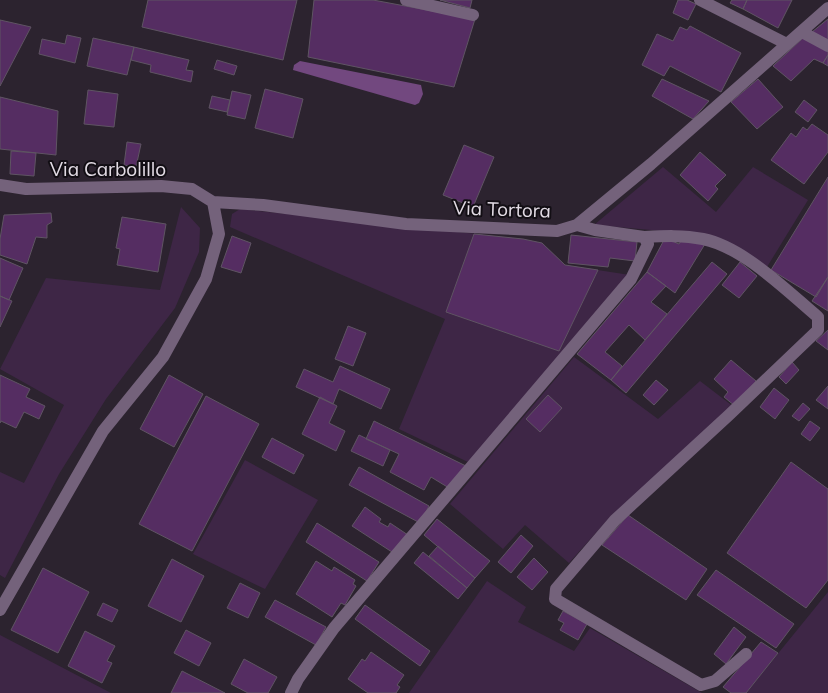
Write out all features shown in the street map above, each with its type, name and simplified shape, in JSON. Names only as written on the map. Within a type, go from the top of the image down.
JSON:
[{"type":"street","points":[[406,0],[473,15]]},
{"type":"street","points":[[700,0],[788,44]]},
{"type":"street","name":"Via Tortora","points":[[213,202],[263,205],[416,224],[557,231],[578,225],[651,164],[828,8]]},
{"type":"street","points":[[802,32],[828,46]]},
{"type":"street","name":"Via Carbolillo","points":[[1,188],[161,186],[192,190],[213,202]]},
{"type":"street","points":[[0,610],[103,431],[163,357],[206,279],[219,234],[213,202]]},
{"type":"street","points":[[578,225],[595,230],[644,237],[677,236],[704,239],[730,250],[759,267],[818,317],[818,330],[615,520],[556,589],[555,599],[701,685],[715,682],[746,654]]},
{"type":"street","points":[[291,693],[298,679],[334,628],[631,280],[648,244],[644,237]]},
{"type":"shaded area","points":[[300,61],[421,85],[423,94],[419,103],[415,105],[293,70],[294,65]]},
{"type":"shaded area","points":[[663,167],[716,212],[753,167],[808,200],[767,267],[708,235],[594,225]]},
{"type":"shaded area","points":[[181,207],[200,228],[199,252],[175,308],[106,399],[59,474],[5,578],[0,575],[0,472],[24,483],[64,405],[0,369],[46,278],[160,290]]},
{"type":"shaded area","points":[[240,209],[523,239],[542,243],[565,265],[630,275],[470,463],[399,429],[445,319],[230,227],[232,214]]},
{"type":"shaded area","points":[[574,357],[658,419],[700,381],[734,407],[611,516],[569,563],[525,525],[503,549],[450,504]]},
{"type":"shaded area","points":[[245,460],[318,500],[265,589],[193,554]]},
{"type":"shaded area","points":[[487,581],[526,607],[518,622],[574,651],[590,628],[702,693],[409,693]]},
{"type":"shaded area","points":[[828,592],[828,693],[746,693]]},
{"type":"shaded area","points":[[0,635],[111,693],[0,693]]},
{"type":"building","points":[[148,0],[297,0],[283,60],[142,27]]},
{"type":"building","points":[[314,0],[373,0],[475,19],[454,87],[308,57]]},
{"type":"building","points":[[440,0],[472,0],[470,8]]},
{"type":"building","points":[[678,0],[687,0],[696,4],[688,20],[673,13]]},
{"type":"building","points":[[732,0],[747,0],[743,9],[730,3]]},
{"type":"building","points":[[747,0],[792,0],[778,28],[743,9]]},
{"type":"building","points":[[828,19],[828,40],[812,32]]},
{"type":"building","points":[[0,20],[31,27],[0,86]]},
{"type":"building","points":[[690,26],[741,53],[721,92],[670,66],[664,76],[642,65],[657,34],[673,41],[680,27],[687,30]]},
{"type":"building","points":[[67,35],[81,38],[75,63],[39,54],[42,39],[65,44]]},
{"type":"building","points":[[804,37],[828,51],[828,55],[823,63],[814,59],[791,81],[773,66]]},
{"type":"building","points":[[93,38],[134,47],[127,75],[87,66]]},
{"type":"building","points":[[134,47],[189,60],[186,70],[193,71],[191,82],[150,72],[151,65],[131,60]]},
{"type":"building","points":[[828,55],[828,66],[823,63]]},
{"type":"building","points":[[217,60],[237,66],[234,75],[214,69]]},
{"type":"building","points":[[662,79],[709,101],[693,119],[652,96]]},
{"type":"building","points":[[758,79],[783,107],[757,129],[731,102]]},
{"type":"building","points":[[265,89],[303,99],[293,138],[255,128]]},
{"type":"building","points":[[88,90],[118,94],[114,127],[84,124]]},
{"type":"building","points":[[232,91],[251,95],[245,119],[227,115]]},
{"type":"building","points":[[212,96],[230,100],[227,112],[209,108]]},
{"type":"building","points":[[0,97],[58,111],[56,155],[0,149]]},
{"type":"building","points":[[804,100],[817,110],[808,122],[795,112]]},
{"type":"building","points":[[812,124],[828,135],[828,152],[804,184],[771,160],[791,133],[796,137],[803,127],[807,130]]},
{"type":"building","points":[[127,142],[141,144],[136,167],[124,165]]},
{"type":"building","points":[[464,145],[494,157],[473,207],[443,195]]},
{"type":"building","points":[[11,151],[36,153],[34,176],[10,174]]},
{"type":"building","points":[[700,152],[726,175],[715,186],[718,189],[708,201],[680,175]]},
{"type":"building","points":[[828,177],[828,277],[816,297],[771,270]]},
{"type":"building","points":[[51,213],[52,222],[47,225],[47,238],[36,237],[27,264],[0,255],[0,239],[4,215]]},
{"type":"building","points":[[122,217],[166,224],[158,272],[117,265],[120,249],[116,248]]},
{"type":"building","points":[[474,234],[542,243],[565,265],[598,270],[559,351],[446,312]]},
{"type":"building","points":[[571,235],[637,242],[635,261],[610,258],[608,267],[568,263]]},
{"type":"building","points":[[232,236],[251,243],[241,273],[221,267]]},
{"type":"building","points":[[665,238],[679,244],[683,238],[705,244],[675,293],[647,272]]},
{"type":"building","points":[[0,258],[23,268],[9,300],[0,296]]},
{"type":"building","points":[[712,262],[727,274],[626,393],[611,380]]},
{"type":"building","points":[[740,262],[757,276],[739,298],[722,285]]},
{"type":"building","points":[[647,272],[666,286],[651,302],[667,314],[645,340],[629,325],[605,352],[622,366],[611,380],[577,354]]},
{"type":"building","points":[[828,277],[828,311],[812,301]]},
{"type":"building","points":[[0,296],[12,301],[0,327]]},
{"type":"building","points":[[348,326],[366,333],[353,366],[335,359]]},
{"type":"building","points":[[828,330],[828,350],[816,341]]},
{"type":"building","points":[[731,360],[756,381],[735,406],[724,397],[728,392],[714,379]]},
{"type":"building","points":[[792,362],[799,370],[786,384],[779,377]]},
{"type":"building","points":[[340,366],[390,389],[381,409],[339,389],[333,404],[296,387],[304,369],[333,382]]},
{"type":"building","points":[[0,375],[30,389],[26,397],[45,406],[39,419],[24,412],[16,428],[1,421],[0,423]]},
{"type":"building","points":[[169,375],[203,394],[174,447],[140,429]]},
{"type":"building","points":[[656,380],[668,390],[654,405],[643,395]]},
{"type":"building","points":[[828,386],[828,409],[816,400]]},
{"type":"building","points":[[774,388],[789,400],[775,419],[760,407]]},
{"type":"building","points":[[548,395],[562,408],[540,432],[526,419]]},
{"type":"building","points":[[206,396],[259,424],[192,551],[139,524]]},
{"type":"building","points":[[320,397],[337,406],[329,423],[345,431],[336,451],[302,434]]},
{"type":"building","points":[[803,403],[810,409],[799,421],[792,416]]},
{"type":"building","points":[[374,421],[466,466],[449,488],[431,477],[424,490],[390,472],[399,454],[366,439]]},
{"type":"building","points":[[810,421],[820,428],[810,441],[801,434]]},
{"type":"building","points":[[359,435],[390,450],[383,466],[351,451]]},
{"type":"building","points":[[272,438],[304,455],[294,474],[262,457]]},
{"type":"building","points":[[791,462],[828,489],[828,580],[806,608],[727,553]]},
{"type":"building","points":[[359,467],[429,506],[420,523],[349,485]]},
{"type":"building","points":[[365,507],[381,519],[379,522],[388,527],[390,523],[408,535],[392,552],[352,526]]},
{"type":"building","points":[[628,515],[707,569],[686,600],[602,545]]},
{"type":"building","points":[[437,519],[490,561],[475,578],[424,535]]},
{"type":"building","points":[[317,523],[379,562],[367,581],[306,542]]},
{"type":"building","points":[[521,535],[533,546],[511,573],[498,562]]},
{"type":"building","points":[[438,546],[475,578],[467,588],[429,556]]},
{"type":"building","points":[[423,552],[467,588],[458,599],[414,563]]},
{"type":"building","points":[[534,558],[548,572],[532,590],[517,577]]},
{"type":"building","points":[[172,559],[204,576],[181,622],[148,606]]},
{"type":"building","points":[[316,561],[332,571],[334,567],[355,580],[353,584],[356,586],[345,605],[341,603],[332,617],[296,594]]},
{"type":"building","points":[[43,568],[89,592],[58,653],[11,630]]},
{"type":"building","points":[[716,570],[794,624],[776,648],[697,595]]},
{"type":"building","points":[[240,583],[260,593],[248,618],[227,608]]},
{"type":"building","points":[[275,600],[326,627],[316,645],[265,617]]},
{"type":"building","points":[[103,603],[118,610],[112,622],[97,615]]},
{"type":"building","points":[[365,605],[430,651],[420,666],[355,619]]},
{"type":"building","points":[[563,611],[587,624],[578,640],[560,630],[564,623],[558,620]]},
{"type":"building","points":[[734,627],[746,637],[726,664],[714,654]]},
{"type":"building","points":[[186,630],[211,643],[199,666],[174,653]]},
{"type":"building","points":[[85,631],[115,646],[107,661],[112,663],[102,683],[68,666]]},
{"type":"building","points":[[761,642],[778,653],[746,693],[731,693],[723,687]]},
{"type":"building","points":[[371,652],[404,675],[397,685],[400,687],[396,693],[368,693],[348,679],[362,659],[365,661]]},
{"type":"building","points":[[244,659],[277,677],[268,693],[248,693],[231,684]]},
{"type":"building","points":[[182,671],[225,693],[171,693]]}]
